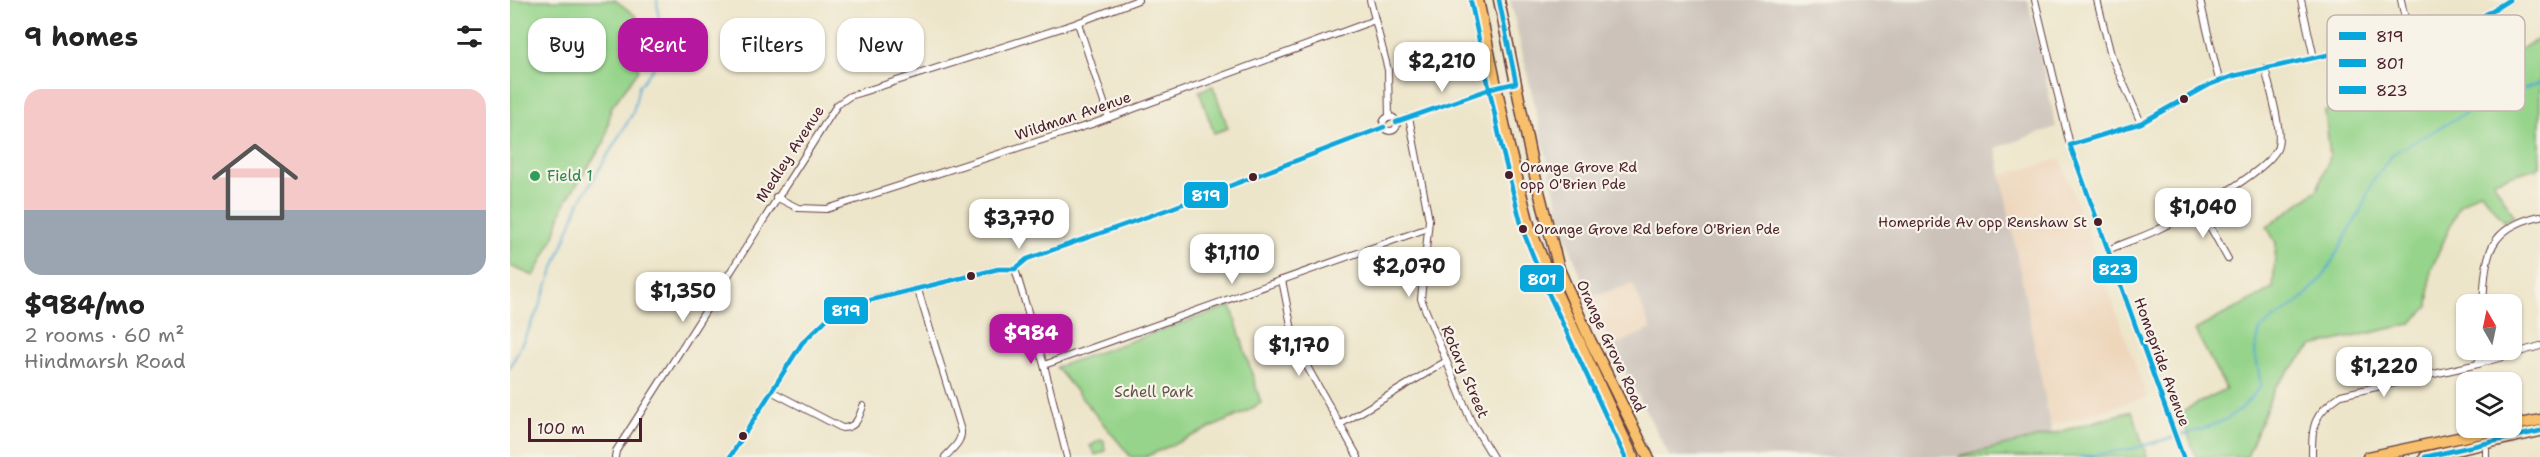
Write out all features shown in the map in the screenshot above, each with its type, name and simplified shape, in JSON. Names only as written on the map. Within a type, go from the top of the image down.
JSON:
[{"type":"highway","name":"Orange Grove Road","points":[[1479,0],[1522,202],[1538,250],[1633,457]]},
{"type":"highway","name":"Orange Grove Road","points":[[1499,0],[1539,194],[1559,269],[1590,340],[1648,457]]},
{"type":"highway","points":[[2522,424],[2540,420]]},
{"type":"highway","points":[[2425,457],[2540,431]]},
{"type":"highway","points":[[2368,457],[2458,438]]},
{"type":"street","name":"Medley Avenue","points":[[615,457],[616,451],[776,197],[837,105],[850,96],[1078,23],[1138,0]]},
{"type":"street","points":[[1370,0],[1388,69],[1389,118]]},
{"type":"street","name":"Homepride Avenue","points":[[2035,0],[2070,145],[2183,457]]},
{"type":"street","points":[[2097,0],[2110,55],[2141,123]]},
{"type":"street","points":[[2200,0],[2219,80]]},
{"type":"street","points":[[2301,0],[2314,58]]},
{"type":"street","points":[[2401,0],[2404,15]]},
{"type":"street","points":[[2483,15],[2509,0]]},
{"type":"street","name":"Wildman Avenue","points":[[776,197],[798,208],[827,208],[1109,118],[1375,20]]},
{"type":"street","points":[[1078,23],[1109,118]]},
{"type":"street","points":[[2070,145],[2141,123],[2219,80],[2327,55]]},
{"type":"street","points":[[2108,250],[2154,231],[2199,207],[2266,164],[2278,148],[2278,133],[2265,68]]},
{"type":"street","points":[[1384,127],[1387,130],[1393,130],[1396,122],[1409,117],[1497,87],[1516,83]]},
{"type":"street","name":"Rotary Street","points":[[1409,117],[1429,219],[1421,299],[1471,421],[1493,457]]},
{"type":"street","points":[[1389,118],[1396,122]]},
{"type":"street","points":[[1384,127],[1384,121],[1389,118]]},
{"type":"street","points":[[730,457],[802,343],[829,317],[862,302],[998,269],[1015,269],[1027,259],[1183,204],[1384,127]]},
{"type":"street","points":[[2199,207],[2228,259]]},
{"type":"street","points":[[2484,294],[2485,268],[2498,236],[2513,224],[2540,216]]},
{"type":"street","points":[[1044,365],[1428,228]]},
{"type":"street","points":[[1015,269],[1044,365],[1067,457]]},
{"type":"street","points":[[1282,280],[1292,330],[1304,361],[1358,457]]},
{"type":"street","points":[[918,290],[962,437],[945,457]]},
{"type":"street","points":[[2312,457],[2313,426],[2317,416],[2341,395],[2478,364],[2540,346]]},
{"type":"street","points":[[2478,364],[2479,360]]},
{"type":"street","points":[[1339,425],[1445,362]]},
{"type":"street","points":[[771,391],[842,428],[850,427],[858,421],[863,406]]},
{"type":"street","points":[[2486,443],[2486,457]]},
{"type":"shaded area","points":[[1510,0],[2028,0],[2056,127],[1996,148],[2052,434],[1958,457],[1670,457],[1612,346],[1651,329],[1633,284],[1588,297],[1563,227]]},
{"type":"shaded area","points":[[2061,159],[2147,397],[2049,426],[2001,175]]},
{"type":"shaded area","points":[[1633,283],[1651,329],[1612,346],[1588,297]]},
{"type":"green space","points":[[510,0],[615,0],[637,18],[618,18],[618,72],[637,72],[611,108],[605,141],[564,204],[553,239],[534,276],[510,266]]},
{"type":"green space","points":[[2540,38],[2540,167],[2493,181],[2514,216],[2504,221],[2480,191],[2459,206],[2431,270],[2428,307],[2410,324],[2312,346],[2275,387],[2247,457],[2196,457],[2180,412],[2226,389],[2195,330],[2273,288],[2276,243],[2267,227],[2317,190],[2330,157],[2325,111],[2525,111],[2525,47]]},
{"type":"green space","points":[[1213,86],[1228,128],[1214,133],[1199,91]]},
{"type":"green space","name":"Schell Park","points":[[1231,306],[1261,403],[1244,413],[1145,457],[1131,457],[1056,367]]},
{"type":"green space","points":[[2132,411],[2147,457],[1958,457],[2052,434]]},
{"type":"green space","points":[[1100,440],[1104,441],[1105,451],[1096,455],[1090,446]]},
{"type":"waterway","points":[[510,368],[537,312],[579,203],[633,113],[639,86],[662,57],[657,0]]},
{"type":"waterway","points":[[2525,88],[2540,82]]},
{"type":"waterway","points":[[2079,457],[2131,449],[2203,429],[2225,420],[2240,410],[2261,386],[2255,352],[2260,329],[2300,301],[2323,277],[2361,210],[2373,180],[2394,153],[2470,111]]},
{"type":"transit line","name":"819","points":[[1396,122],[1490,89],[1516,83],[1499,0]]},
{"type":"transit line","name":"823","points":[[2485,15],[2509,0]]},
{"type":"transit line","name":"801","points":[[1471,2],[1502,149],[1523,231],[1546,288],[1625,457]]},
{"type":"transit line","name":"823","points":[[2183,457],[2070,145],[2141,123],[2209,85],[2233,76],[2327,55]]},
{"type":"transit line","name":"819","points":[[730,457],[802,343],[829,317],[871,300],[998,269],[1015,269],[1027,259],[1172,208],[1384,127]]},
{"type":"transit line","name":"823","points":[[2425,457],[2540,431]]},
{"type":"place","name":"Orange Grove Rd opp O'Brien Pde","points":[[1509,175]]},
{"type":"place","name":"Field 1","points":[[535,176]]},
{"type":"place","name":"Homepride Av opp Renshaw St","points":[[2098,222]]},
{"type":"place","name":"Orange Grove Rd before O'Brien Pde","points":[[1523,229]]}]
